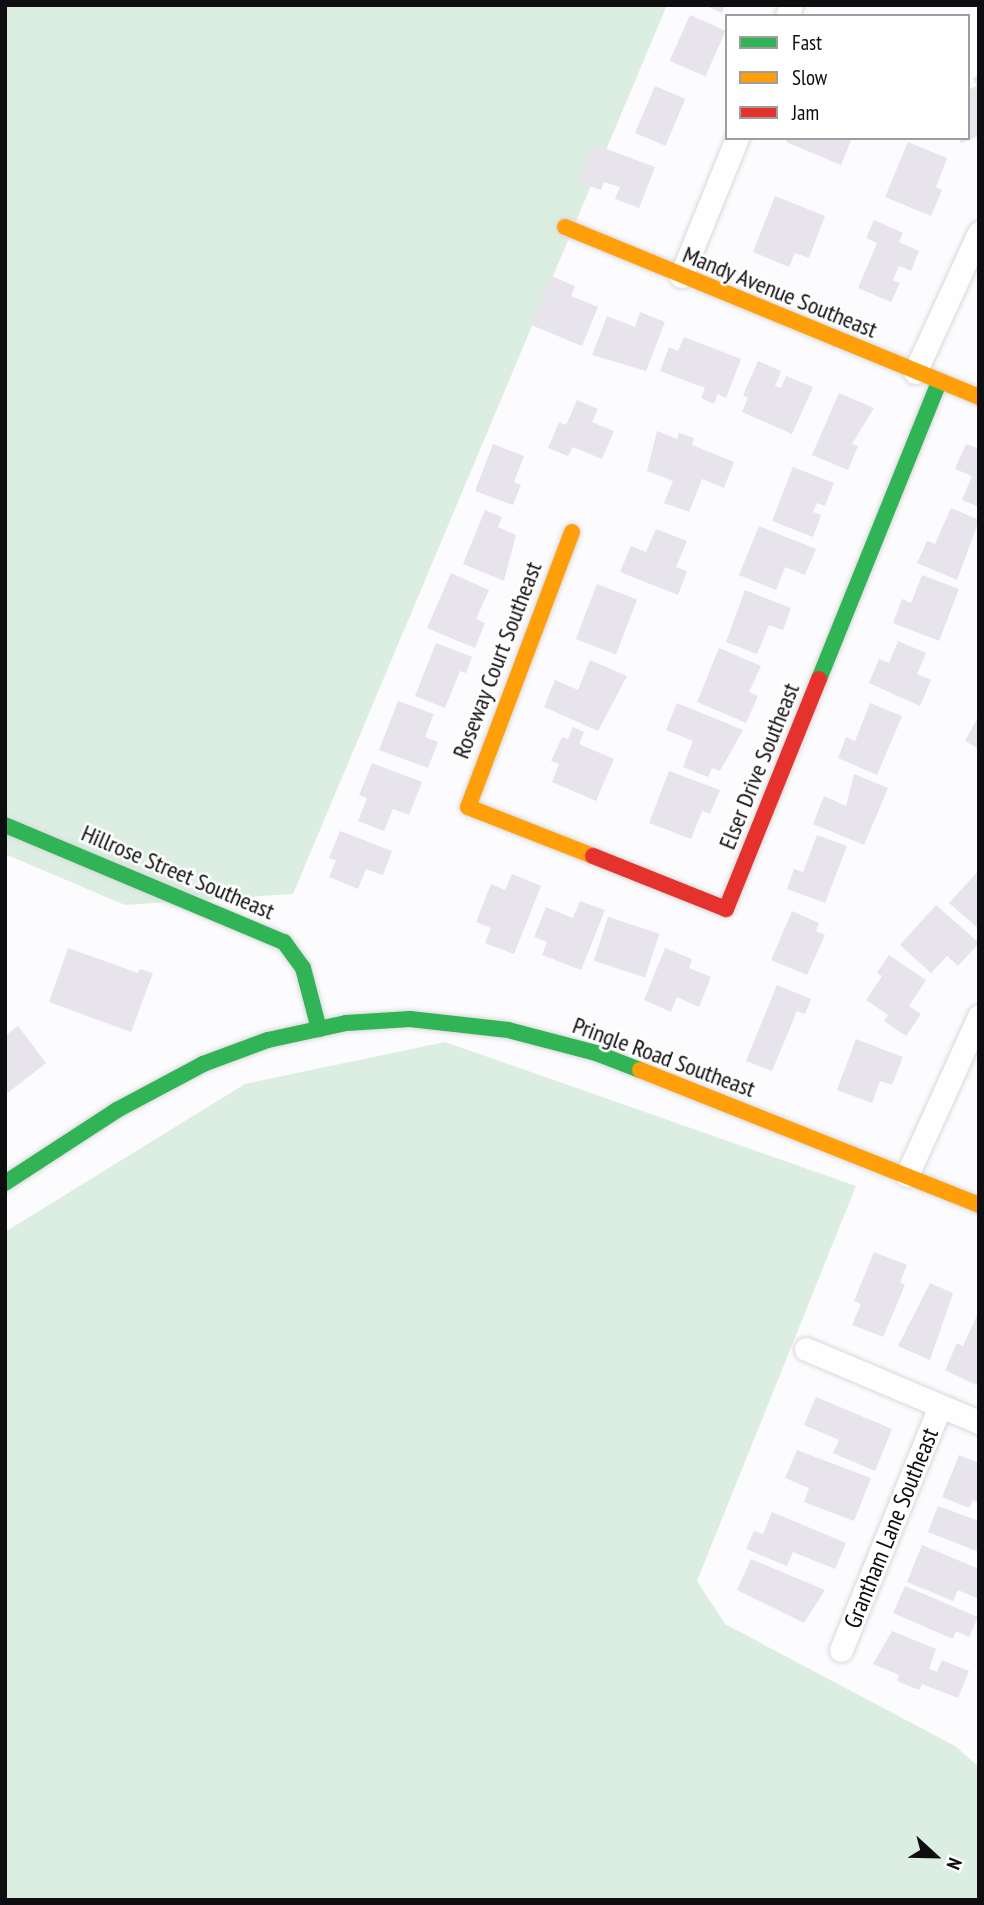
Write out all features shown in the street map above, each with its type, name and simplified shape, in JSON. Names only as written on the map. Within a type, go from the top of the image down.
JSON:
[{"type":"street","points":[[681,276],[736,140]]},
{"type":"street","name":"Mandy Avenue Southeast","points":[[565,227],[979,397]]},
{"type":"street","points":[[915,372],[979,233]]},
{"type":"street","name":"Elser Drive Southeast","points":[[468,807],[726,909],[939,382]]},
{"type":"street","name":"Roseway Court Southeast","points":[[468,807],[572,532]]},
{"type":"street","name":"Hillrose Street Southeast","points":[[5,825],[275,936],[303,968],[319,1029]]},
{"type":"street","points":[[907,1175],[979,1016]]},
{"type":"street","name":"Pringle Road Southeast","points":[[5,1183],[164,1082],[235,1051],[319,1029],[410,1019],[542,1037],[596,1053],[979,1205]]},
{"type":"street","points":[[806,1349],[979,1422]]},
{"type":"street","name":"Grantham Lane Southeast","points":[[841,1650],[940,1406]]},
{"type":"green space","points":[[5,5],[667,5],[293,894],[125,905],[5,854]]},
{"type":"green space","points":[[445,1042],[856,1186],[697,1581],[725,1624],[955,1746],[979,1767],[979,1900],[5,1900],[5,1232],[245,1084]]},
{"type":"building","points":[[704,5],[725,5],[722,13]]},
{"type":"building","points":[[690,15],[725,31],[705,77],[670,61]]},
{"type":"building","points":[[979,76],[979,136],[970,140],[970,89],[977,86],[973,78]]},
{"type":"building","points":[[655,86],[685,99],[665,146],[635,133]]},
{"type":"building","points":[[786,140],[851,140],[841,165]]},
{"type":"building","points":[[908,142],[947,158],[936,187],[942,190],[931,216],[885,197]]},
{"type":"building","points":[[593,144],[655,167],[639,208],[615,199],[620,187],[604,182],[601,190],[578,182]]},
{"type":"building","points":[[775,196],[825,216],[809,258],[795,253],[789,267],[753,252]]},
{"type":"building","points":[[874,220],[903,233],[899,242],[919,251],[911,271],[899,266],[893,280],[900,283],[891,302],[858,288],[877,243],[866,238]]},
{"type":"building","points":[[551,276],[575,286],[571,296],[598,307],[582,346],[531,325]]},
{"type":"building","points":[[640,312],[665,322],[646,371],[592,355],[607,316],[635,327]]},
{"type":"building","points":[[684,337],[741,359],[726,398],[718,394],[714,404],[701,398],[705,388],[660,371],[669,347],[678,351]]},
{"type":"building","points":[[758,361],[781,371],[775,386],[781,388],[786,376],[813,387],[792,434],[742,412],[748,398],[743,395]]},
{"type":"building","points":[[839,393],[874,408],[852,444],[858,446],[848,470],[812,455]]},
{"type":"building","points":[[577,400],[598,409],[592,422],[614,431],[602,459],[573,447],[568,456],[548,448],[559,422],[566,425]]},
{"type":"building","points":[[657,431],[677,439],[679,433],[694,438],[692,445],[734,462],[724,488],[702,479],[689,512],[664,503],[673,481],[647,471]]},
{"type":"building","points":[[493,444],[524,456],[514,482],[521,485],[513,505],[475,491]]},
{"type":"building","points":[[966,444],[979,449],[979,507],[962,500],[972,476],[955,469]]},
{"type":"building","points":[[793,467],[834,483],[825,506],[817,503],[813,512],[821,515],[813,537],[772,521]]},
{"type":"building","points":[[951,508],[979,520],[957,580],[917,563],[927,541],[935,544]]},
{"type":"building","points":[[485,510],[502,517],[498,527],[516,535],[504,581],[463,564]]},
{"type":"building","points":[[759,526],[816,549],[805,575],[785,567],[776,590],[739,575]]},
{"type":"building","points":[[656,529],[687,541],[676,567],[687,571],[678,595],[620,572],[631,546],[646,552]]},
{"type":"building","points":[[451,573],[489,590],[476,619],[485,623],[475,648],[427,628]]},
{"type":"building","points":[[922,575],[959,589],[939,641],[893,623],[902,599],[911,603]]},
{"type":"building","points":[[597,584],[637,599],[616,654],[576,639]]},
{"type":"building","points":[[745,590],[791,608],[783,630],[769,625],[757,654],[726,642]]},
{"type":"building","points":[[898,641],[926,653],[917,674],[931,680],[920,706],[869,683],[879,659],[889,663]]},
{"type":"building","points":[[436,643],[472,657],[466,673],[460,671],[445,708],[415,696]]},
{"type":"building","points":[[719,648],[761,666],[749,692],[758,696],[746,723],[697,702]]},
{"type":"building","points":[[590,660],[627,676],[598,731],[544,707],[555,680],[578,690]]},
{"type":"building","points":[[398,701],[434,714],[425,737],[438,742],[428,768],[379,750]]},
{"type":"building","points":[[677,703],[743,730],[720,771],[712,768],[708,777],[683,767],[693,741],[666,730]]},
{"type":"building","points":[[870,703],[902,716],[877,775],[838,758],[846,737],[855,741]]},
{"type":"building","points":[[979,715],[979,749],[965,741]]},
{"type":"building","points":[[573,727],[584,732],[579,744],[614,759],[596,801],[552,782],[559,764],[551,761],[562,737],[568,739]]},
{"type":"building","points":[[372,763],[422,782],[409,815],[393,809],[384,831],[358,821],[367,798],[359,795]]},
{"type":"building","points":[[669,771],[720,790],[710,814],[702,811],[691,839],[649,823]]},
{"type":"building","points":[[854,774],[888,788],[864,845],[813,824],[824,796],[846,806]]},
{"type":"building","points":[[340,831],[392,851],[383,875],[366,869],[358,889],[329,877],[336,860],[329,858]]},
{"type":"building","points":[[817,835],[847,846],[825,903],[787,889],[794,869],[803,872]]},
{"type":"building","points":[[979,870],[979,929],[949,903]]},
{"type":"building","points":[[512,874],[541,886],[514,954],[485,943],[491,928],[476,922],[491,884],[505,890]]},
{"type":"building","points":[[580,901],[605,910],[581,970],[542,955],[547,942],[534,937],[546,907],[573,918]]},
{"type":"building","points":[[936,905],[979,943],[958,966],[947,956],[931,973],[900,945]]},
{"type":"building","points":[[792,911],[819,923],[816,931],[825,935],[807,975],[771,960]]},
{"type":"building","points":[[608,917],[659,934],[645,977],[594,961]]},
{"type":"building","points":[[68,948],[138,973],[140,969],[153,973],[131,1032],[49,1002]]},
{"type":"building","points":[[665,948],[692,959],[689,968],[711,977],[699,1007],[677,997],[671,1012],[644,1000]]},
{"type":"building","points":[[889,955],[926,980],[909,1006],[921,1014],[906,1036],[884,1021],[888,1015],[866,1000],[882,976],[877,973]]},
{"type":"building","points":[[777,985],[811,999],[805,1014],[797,1011],[772,1071],[746,1061]]},
{"type":"building","points":[[18,1026],[46,1063],[5,1095],[5,1036]]},
{"type":"building","points":[[856,1039],[903,1057],[892,1085],[880,1081],[872,1103],[837,1090]]},
{"type":"building","points":[[874,1252],[907,1265],[900,1282],[905,1285],[883,1337],[852,1325],[861,1304],[854,1301]]},
{"type":"building","points":[[930,1283],[953,1293],[930,1360],[898,1346]]},
{"type":"building","points":[[979,1311],[979,1379],[976,1385],[945,1370],[957,1343],[963,1346]]},
{"type":"building","points":[[816,1397],[892,1429],[875,1471],[833,1453],[839,1440],[804,1425]]},
{"type":"building","points":[[797,1450],[871,1478],[854,1521],[804,1502],[809,1488],[785,1478]]},
{"type":"building","points":[[959,1455],[979,1463],[979,1503],[973,1500],[969,1508],[942,1497]]},
{"type":"building","points":[[938,1506],[979,1521],[979,1552],[928,1532]]},
{"type":"building","points":[[772,1512],[846,1543],[835,1569],[793,1552],[787,1566],[746,1549],[754,1531],[763,1534]]},
{"type":"building","points":[[922,1545],[979,1569],[979,1599],[958,1590],[953,1601],[907,1582]]},
{"type":"building","points":[[751,1559],[825,1590],[804,1623],[737,1590]]},
{"type":"building","points":[[905,1586],[978,1617],[969,1637],[956,1631],[953,1639],[893,1613]]},
{"type":"building","points":[[892,1631],[936,1649],[929,1669],[937,1672],[942,1660],[969,1671],[958,1698],[922,1684],[919,1690],[897,1681],[899,1675],[873,1664]]},
{"type":"traffic: fast","points":[[819,679],[939,382]]},
{"type":"traffic: fast","points":[[5,825],[284,942],[303,968],[319,1029]]},
{"type":"traffic: fast","points":[[5,1183],[117,1110],[203,1064],[268,1040],[346,1023],[410,1019],[508,1030],[596,1053],[640,1070]]},
{"type":"traffic: slow","points":[[565,227],[979,397]]},
{"type":"traffic: slow","points":[[572,532],[468,807],[593,856]]},
{"type":"traffic: slow","points":[[640,1070],[979,1205]]},
{"type":"traffic: jam","points":[[593,856],[726,909],[819,679]]}]
